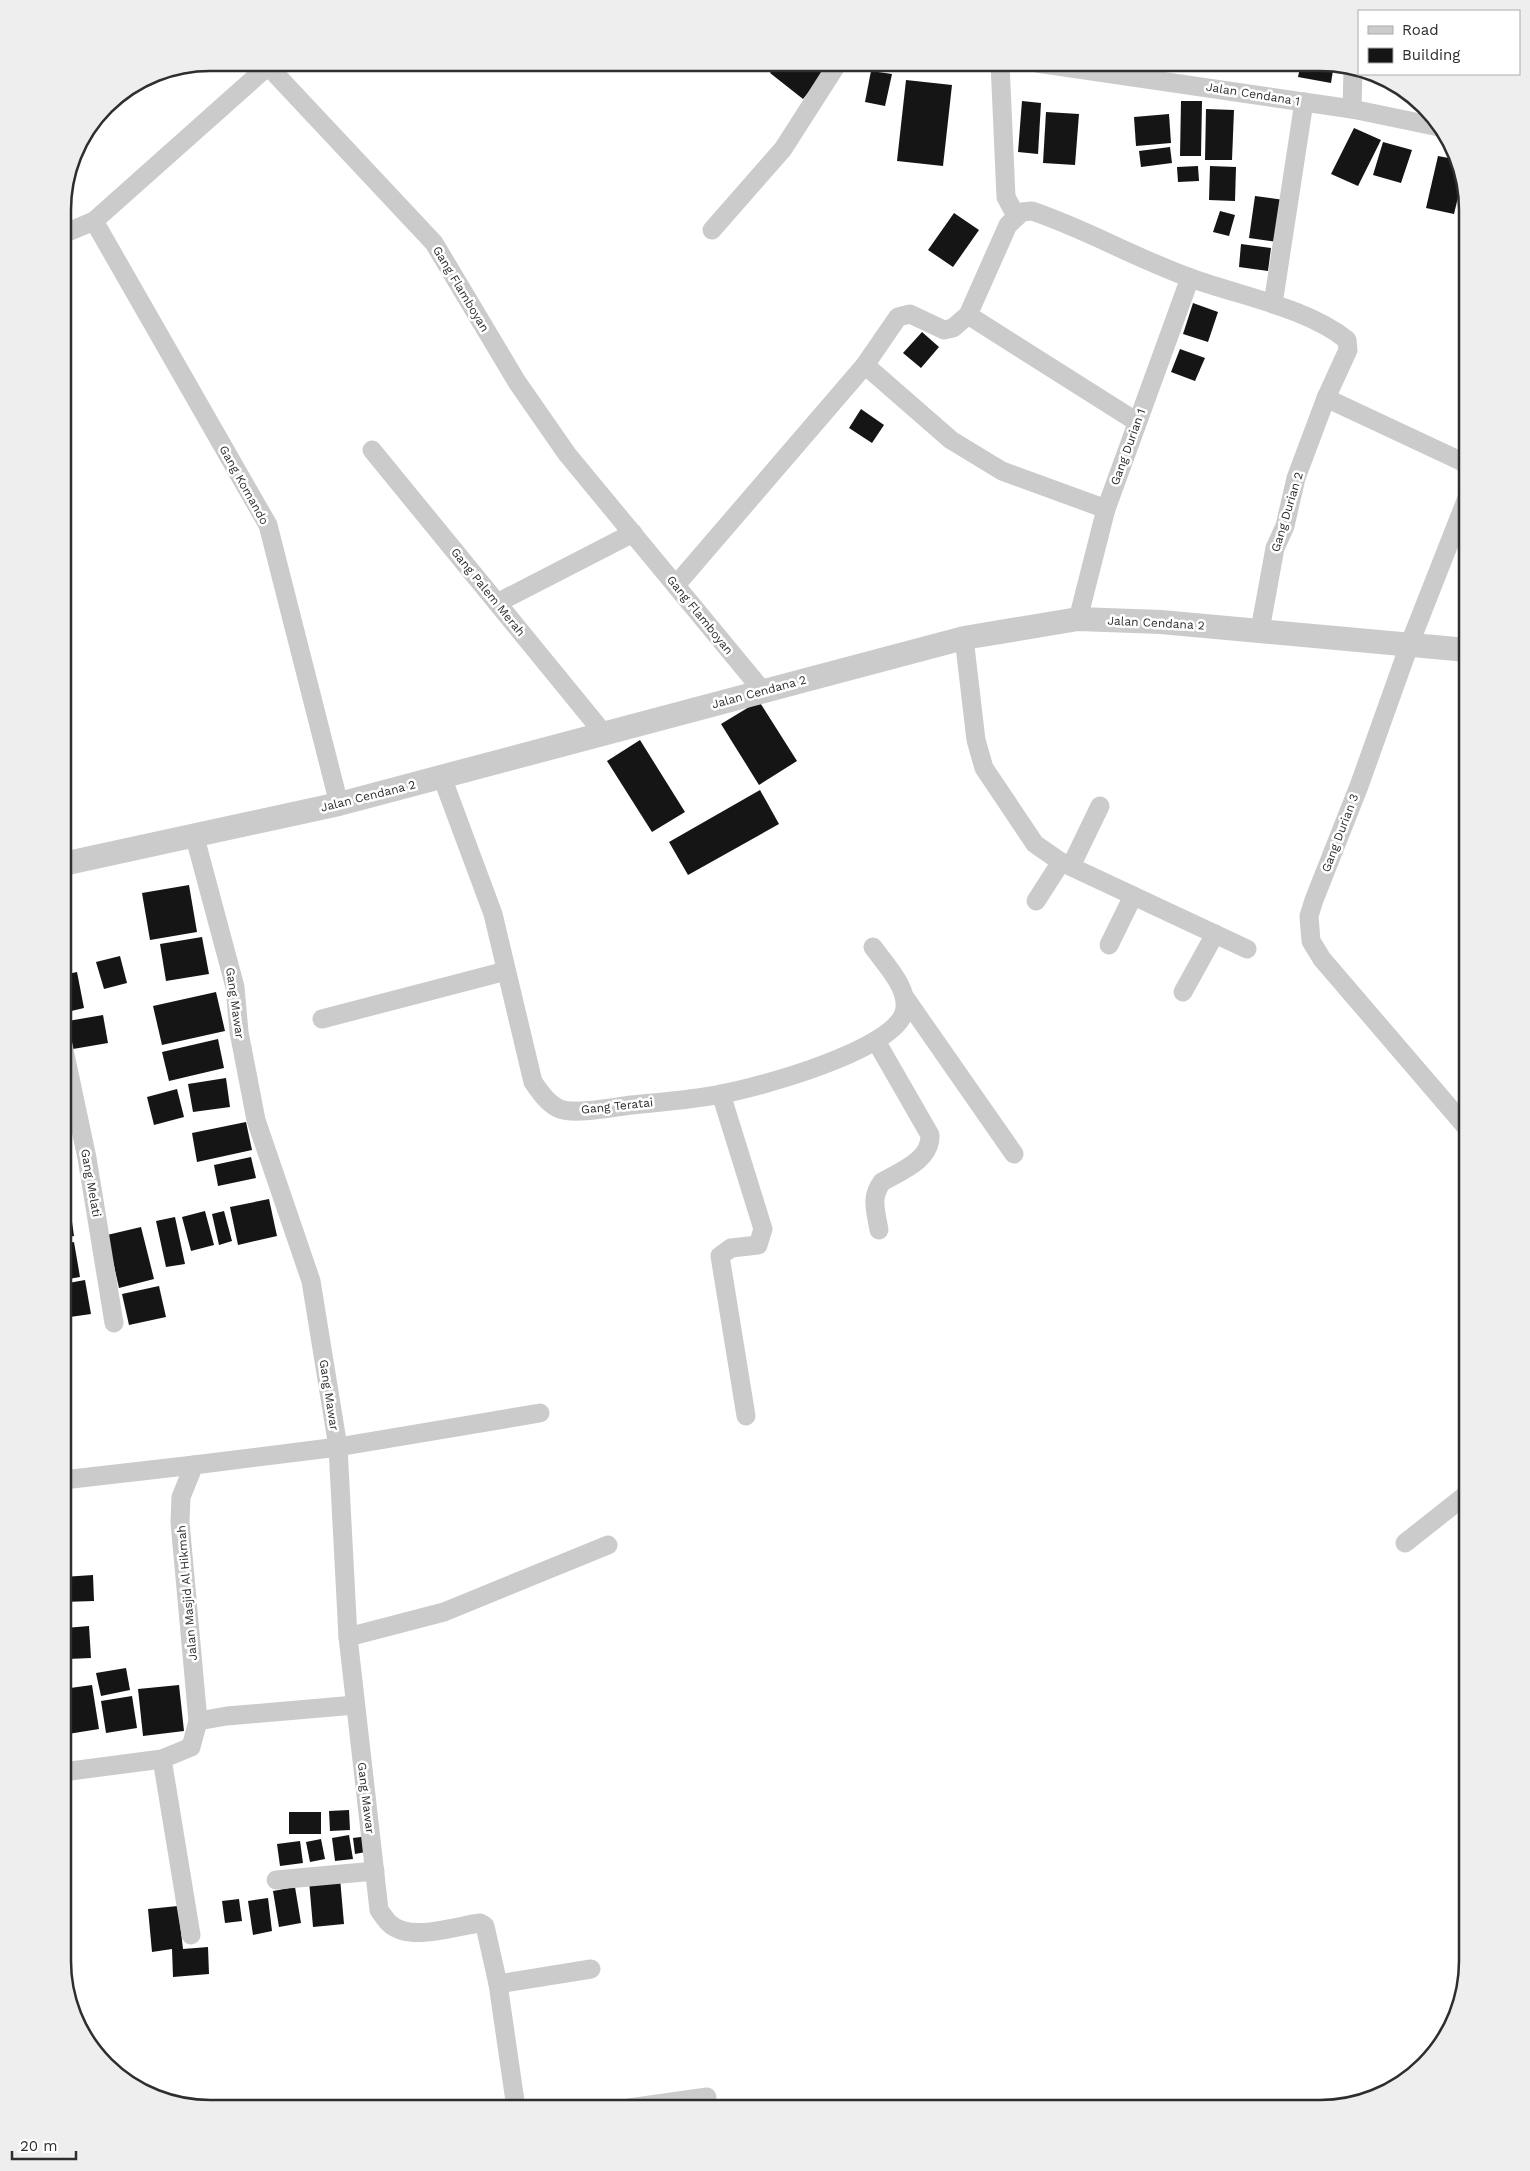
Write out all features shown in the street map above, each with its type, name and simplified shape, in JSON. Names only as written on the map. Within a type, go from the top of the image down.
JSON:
[{"type":"street","name":"Gang Flamboyan","points":[[72,230],[94,221],[261,72]]},
{"type":"street","name":"Gang Flamboyan","points":[[277,72],[434,243],[517,382],[567,454],[762,690]]},
{"type":"street","points":[[712,230],[783,149],[832,72]]},
{"type":"street","points":[[1000,72],[1006,198],[1016,216]]},
{"type":"street","name":"Jalan Cendana 1","points":[[1162,72],[1304,102],[1429,125]]},
{"type":"street","points":[[1352,110],[1353,76]]},
{"type":"street","points":[[676,585],[865,365],[898,317],[910,314],[944,330],[953,328],[968,315],[1008,224],[1025,210],[1049,216],[1190,278],[1273,304],[1304,102]]},
{"type":"street","name":"Gang Komando","points":[[94,221],[268,525],[340,804]]},
{"type":"street","name":"Gang Durian 1","points":[[1078,619],[1106,509],[1190,278]]},
{"type":"street","name":"Gang Durian 2","points":[[1260,630],[1275,548],[1284,526],[1296,478],[1326,398],[1348,350],[1347,340],[1319,323],[1273,304]]},
{"type":"street","points":[[968,315],[1137,422]]},
{"type":"street","points":[[865,365],[951,440],[1002,470],[1106,509]]},
{"type":"street","points":[[1326,398],[1459,460]]},
{"type":"street","name":"Gang Palem Merah","points":[[372,450],[605,735]]},
{"type":"street","name":"Gang Durian 3","points":[[1459,520],[1410,643],[1309,916],[1311,941],[1341,982],[1459,1118]]},
{"type":"street","points":[[496,603],[633,533]]},
{"type":"street","name":"Jalan Cendana 2","points":[[72,862],[194,834],[340,804],[605,735],[762,690],[964,638],[1078,619],[1161,622],[1459,649]]},
{"type":"street","points":[[964,638],[976,740],[984,768],[1035,844],[1066,864],[1247,949]]},
{"type":"street","name":"Gang Teratai","points":[[442,778],[493,914],[533,1082],[545,1098],[560,1109],[583,1111],[721,1094],[798,1075],[876,1041],[899,1021],[904,1013],[906,999]]},
{"type":"street","points":[[1036,901],[1066,864],[1100,806]]},
{"type":"street","name":"Gang Mawar","points":[[194,834],[235,987],[240,1041],[256,1120],[311,1281],[338,1446],[348,1637],[379,1910],[390,1924],[400,1930],[415,1933],[480,1923],[485,1926],[498,1984]]},
{"type":"street","points":[[1109,945],[1133,896]]},
{"type":"street","points":[[1183,992],[1215,934]]},
{"type":"street","points":[[873,947],[898,983],[906,999],[1014,1154]]},
{"type":"street","points":[[322,1019],[506,971]]},
{"type":"street","points":[[876,1041],[930,1135],[930,1144],[926,1154],[882,1182],[877,1188],[874,1196],[879,1230]]},
{"type":"street","name":"Gang Melati","points":[[71,1085],[87,1158],[114,1323]]},
{"type":"street","points":[[721,1094],[763,1229],[758,1245],[731,1248],[720,1256],[746,1416]]},
{"type":"street","points":[[71,1479],[338,1446],[540,1413]]},
{"type":"street","name":"Jalan Masjid Al Hikmah","points":[[71,1771],[162,1759],[191,1747],[198,1720],[180,1522],[181,1497],[194,1465]]},
{"type":"street","points":[[1405,1543],[1459,1501]]},
{"type":"street","points":[[348,1637],[444,1612],[608,1545]]},
{"type":"street","points":[[198,1720],[355,1705]]},
{"type":"street","points":[[162,1759],[191,1935]]},
{"type":"street","points":[[276,1880],[375,1871]]},
{"type":"street","points":[[515,2099],[498,1984],[591,1969]]},
{"type":"street","points":[[690,2099],[707,2097]]},
{"type":"building","points":[[823,72],[824,73],[803,99],[770,73]]},
{"type":"building","points":[[871,72],[892,74],[885,106],[865,102]]},
{"type":"building","points":[[1299,72],[1333,72],[1331,83],[1298,77]]},
{"type":"building","points":[[906,80],[952,85],[943,166],[897,161]]},
{"type":"building","points":[[1022,101],[1041,103],[1038,154],[1018,152]]},
{"type":"building","points":[[1181,101],[1202,101],[1201,156],[1180,156]]},
{"type":"building","points":[[1206,109],[1234,110],[1232,160],[1205,160]]},
{"type":"building","points":[[1046,112],[1079,114],[1075,165],[1043,163]]},
{"type":"building","points":[[1169,114],[1171,143],[1136,146],[1134,117]]},
{"type":"building","points":[[1354,128],[1381,140],[1358,186],[1331,174]]},
{"type":"building","points":[[1383,142],[1412,150],[1401,183],[1373,175]]},
{"type":"building","points":[[1170,147],[1172,163],[1141,167],[1139,151]]},
{"type":"building","points":[[1438,156],[1448,158],[1458,192],[1454,214],[1426,208]]},
{"type":"building","points":[[1198,166],[1199,181],[1178,182],[1177,167]]},
{"type":"building","points":[[1210,166],[1236,167],[1235,201],[1209,200]]},
{"type":"building","points":[[1255,196],[1284,200],[1278,242],[1249,238]]},
{"type":"building","points":[[1220,211],[1235,215],[1229,236],[1213,232]]},
{"type":"building","points":[[954,213],[979,230],[953,267],[928,250]]},
{"type":"building","points":[[1241,244],[1271,248],[1268,271],[1239,267]]},
{"type":"building","points":[[1193,303],[1218,312],[1208,342],[1183,334]]},
{"type":"building","points":[[922,332],[939,347],[921,368],[903,353]]},
{"type":"building","points":[[1180,349],[1205,358],[1195,381],[1171,372]]},
{"type":"building","points":[[861,409],[884,425],[872,443],[849,428]]},
{"type":"building","points":[[759,701],[797,761],[759,785],[721,724]]},
{"type":"building","points":[[640,740],[685,812],[652,832],[607,761]]},
{"type":"building","points":[[760,790],[779,824],[688,875],[669,842]]},
{"type":"building","points":[[189,885],[197,932],[150,940],[142,893]]},
{"type":"building","points":[[202,937],[209,974],[166,981],[160,944]]},
{"type":"building","points":[[120,956],[127,983],[104,989],[96,962]]},
{"type":"building","points":[[77,972],[84,1008],[72,1011],[72,973]]},
{"type":"building","points":[[216,992],[225,1031],[162,1045],[153,1006]]},
{"type":"building","points":[[103,1015],[108,1043],[73,1049],[72,1020]]},
{"type":"building","points":[[218,1039],[224,1068],[169,1081],[162,1052]]},
{"type":"building","points":[[226,1078],[230,1107],[193,1112],[188,1084]]},
{"type":"building","points":[[177,1089],[184,1117],[154,1125],[147,1097]]},
{"type":"building","points":[[246,1122],[252,1150],[197,1162],[192,1133]]},
{"type":"building","points":[[251,1157],[256,1178],[218,1186],[214,1165]]},
{"type":"building","points":[[269,1199],[277,1236],[238,1245],[230,1207]]},
{"type":"building","points":[[205,1211],[214,1245],[191,1251],[182,1217]]},
{"type":"building","points":[[224,1211],[232,1241],[219,1245],[212,1214]]},
{"type":"building","points":[[175,1217],[185,1264],[166,1267],[156,1221]]},
{"type":"building","points":[[71,1218],[74,1236],[71,1236]]},
{"type":"building","points":[[141,1227],[154,1279],[119,1288],[107,1235]]},
{"type":"building","points":[[71,1242],[74,1242],[80,1277],[71,1279]]},
{"type":"building","points":[[85,1280],[91,1314],[71,1317],[71,1282]]},
{"type":"building","points":[[159,1286],[166,1317],[129,1325],[122,1294]]},
{"type":"building","points":[[93,1575],[94,1601],[71,1602],[71,1576]]},
{"type":"building","points":[[89,1626],[91,1658],[71,1659],[71,1627]]},
{"type":"building","points":[[126,1668],[130,1690],[101,1696],[96,1673]]},
{"type":"building","points":[[92,1685],[99,1729],[71,1733],[71,1688]]},
{"type":"building","points":[[179,1685],[184,1731],[143,1736],[138,1689]]},
{"type":"building","points":[[132,1696],[137,1728],[106,1733],[101,1701]]},
{"type":"building","points":[[349,1810],[350,1830],[330,1831],[329,1811]]},
{"type":"building","points":[[289,1812],[321,1812],[321,1834],[289,1834]]},
{"type":"building","points":[[349,1835],[353,1859],[335,1861],[332,1838]]},
{"type":"building","points":[[368,1836],[371,1851],[355,1854],[353,1838]]},
{"type":"building","points":[[321,1839],[325,1859],[310,1862],[306,1842]]},
{"type":"building","points":[[300,1841],[303,1863],[280,1866],[277,1844]]},
{"type":"building","points":[[340,1878],[344,1924],[313,1927],[309,1881]]},
{"type":"building","points":[[295,1887],[301,1923],[279,1927],[273,1891]]},
{"type":"building","points":[[268,1898],[272,1931],[253,1935],[248,1901]]},
{"type":"building","points":[[239,1899],[242,1921],[225,1923],[222,1901]]},
{"type":"building","points":[[178,1906],[183,1949],[208,1947],[209,1974],[173,1977],[172,1949],[152,1952],[148,1909]]}]
